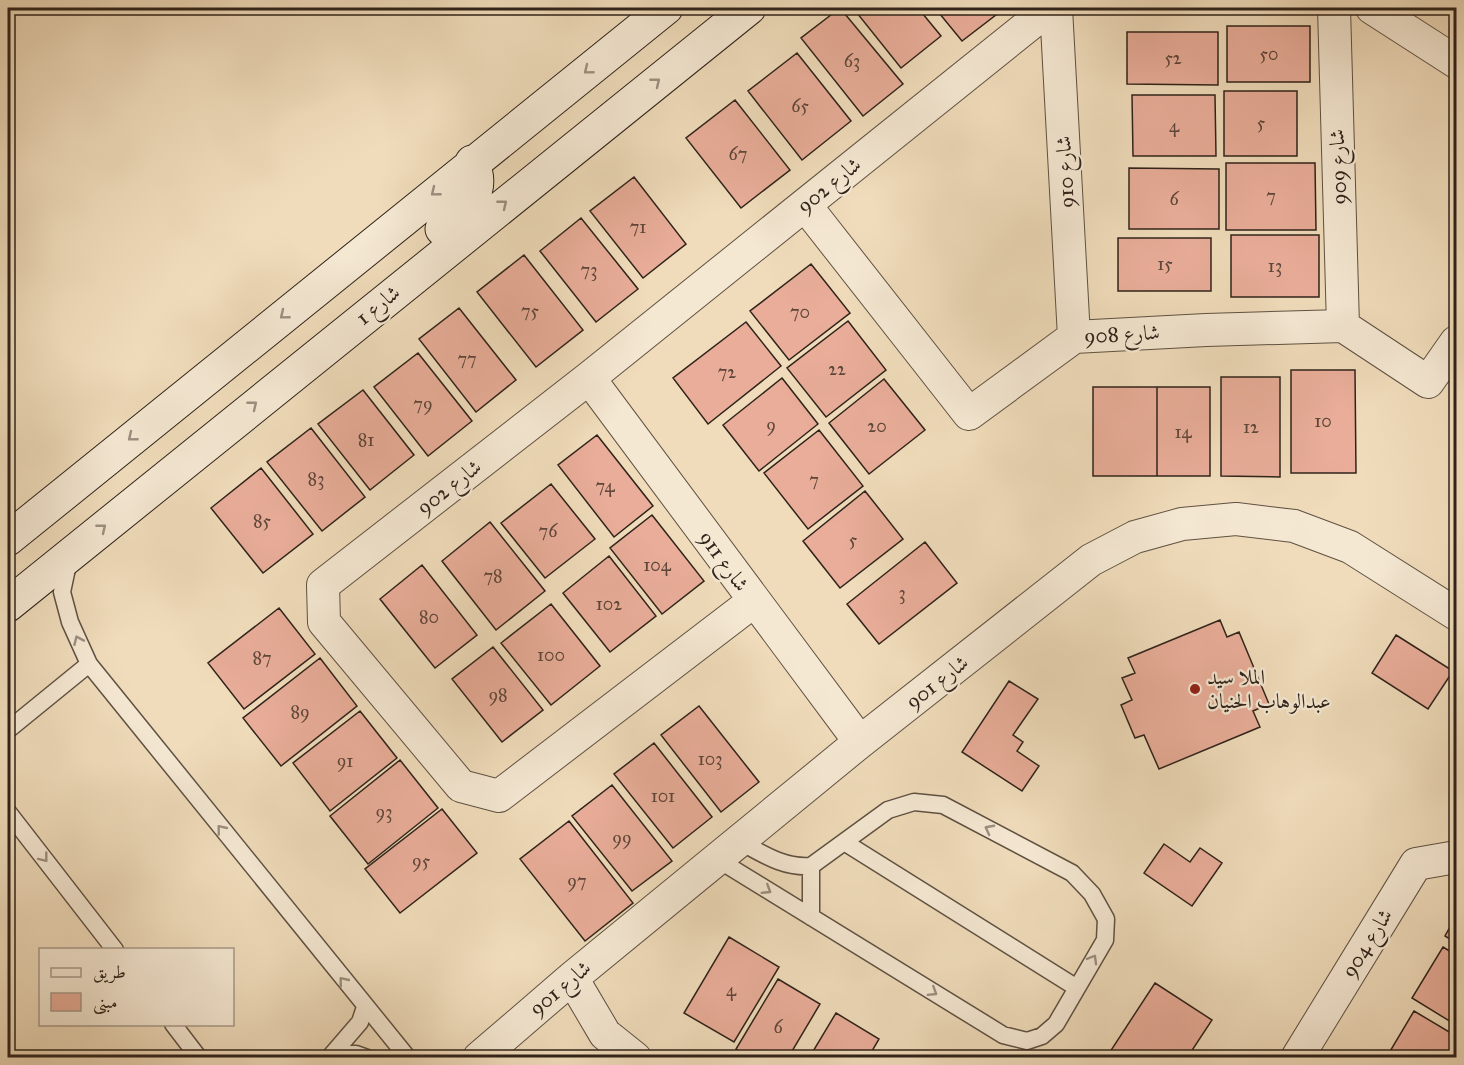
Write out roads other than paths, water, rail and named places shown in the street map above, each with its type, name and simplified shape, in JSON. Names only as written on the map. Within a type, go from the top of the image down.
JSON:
[{"type":"street","points":[[8,539],[472,162],[666,8]]},
{"type":"street","name":"شارع 1","points":[[8,605],[749,8]]},
{"type":"street","name":"شارع 902","points":[[754,601],[499,796],[461,786],[324,622],[323,585],[589,378],[1050,8]]},
{"type":"street","name":"شارع 910","points":[[1056,8],[1074,337]]},
{"type":"street","name":"شارع 909","points":[[1334,8],[1343,327]]},
{"type":"street","points":[[1372,8],[1456,62]]},
{"type":"street","points":[[389,296],[426,244],[474,198],[478,182],[472,162]]},
{"type":"street","name":"شارع 908","points":[[805,205],[969,414],[1074,337],[1206,330],[1343,327]]},
{"type":"street","points":[[1343,327],[1428,382],[1456,342]]},
{"type":"street","name":"شارع 911","points":[[589,378],[860,742]]},
{"type":"street","name":"شارع 901","points":[[479,1058],[572,978],[860,742],[1091,560],[1135,537],[1182,524],[1236,519],[1294,526],[1350,547],[1456,614]]},
{"type":"street","name":"شارع 904","points":[[1297,1058],[1416,864],[1456,857]]},
{"type":"street","points":[[572,978],[605,1034],[635,1058]]},
{"type":"lane","points":[[70,554],[62,592],[70,622],[89,664],[364,1007],[408,1058]]},
{"type":"lane","points":[[8,730],[89,664]]},
{"type":"lane","points":[[914,802],[943,805],[1072,873],[1092,894],[1106,919],[1105,940],[1056,1024],[1042,1036],[1027,1041],[1003,1035],[811,917],[728,850],[796,868],[812,866],[888,810],[914,802]]},
{"type":"lane","points":[[8,812],[113,948]]},
{"type":"lane","points":[[844,842],[1077,988]]},
{"type":"lane","points":[[811,917],[812,866]]},
{"type":"lane","points":[[332,1056],[360,1022],[364,1007]]},
{"type":"lane","points":[[175,1026],[199,1058]]},
{"type":"lane","points":[[332,1056],[356,1054],[367,1058]]},
{"type":"place","name":"الملا سيد عبدالوهاب الحنيان","points":[[1195,689]]}]
